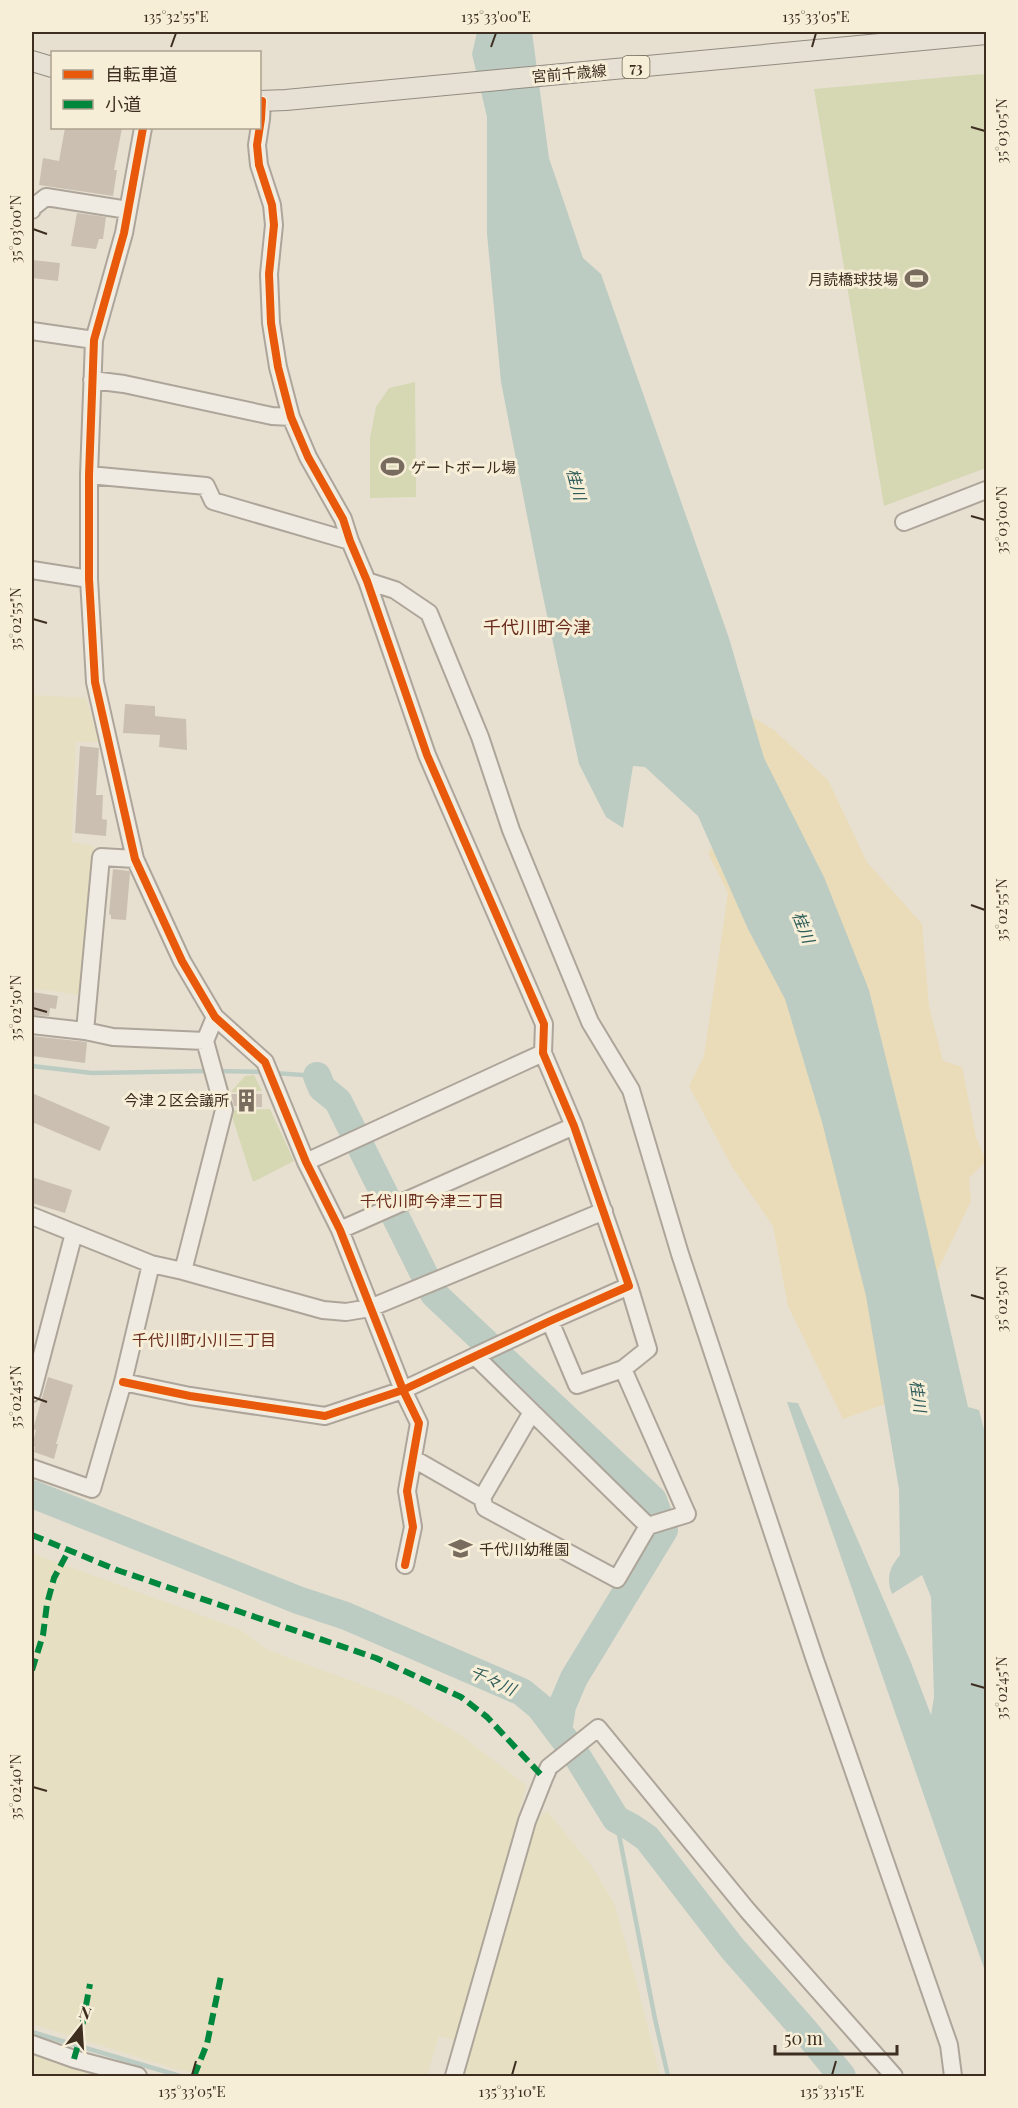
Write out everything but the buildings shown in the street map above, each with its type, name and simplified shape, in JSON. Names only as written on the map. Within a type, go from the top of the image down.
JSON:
[{"type":"main road","name":"宮前千歳線","points":[[261,101],[987,34]]},
{"type":"main road","points":[[32,61],[51,67]]},
{"type":"street","points":[[261,101],[261,119]]},
{"type":"street","points":[[143,129],[124,233],[94,340],[89,475],[89,579],[94,682],[135,859],[182,961],[215,1017],[265,1062],[306,1162],[340,1230],[403,1390],[420,1423],[407,1491],[413,1527],[405,1564]]},
{"type":"street","points":[[259,129],[257,145],[259,165],[272,206],[274,225],[269,274],[271,322],[278,367],[291,417],[308,457],[343,519],[367,581],[427,755],[544,1024],[543,1053],[574,1126],[629,1286],[648,1349],[623,1369],[577,1385],[550,1321]]},
{"type":"street","points":[[32,210],[46,197],[128,210]]},
{"type":"street","points":[[32,331],[94,340]]},
{"type":"street","points":[[92,380],[124,384],[272,416],[291,417]]},
{"type":"street","points":[[89,475],[206,486],[213,501],[350,541]]},
{"type":"street","points":[[904,522],[987,490]]},
{"type":"street","points":[[32,570],[89,579]]},
{"type":"street","points":[[367,581],[395,590],[429,613],[480,737],[511,830],[590,1022],[631,1090],[680,1254],[812,1650],[949,2045],[953,2076]]},
{"type":"street","points":[[85,1031],[101,857],[135,859]]},
{"type":"street","points":[[183,1270],[224,1110],[205,1041],[215,1017]]},
{"type":"street","points":[[32,1025],[85,1031],[113,1037],[205,1041]]},
{"type":"street","points":[[306,1162],[543,1053]]},
{"type":"street","points":[[340,1230],[574,1126]]},
{"type":"street","points":[[32,1216],[151,1264],[183,1270],[323,1310],[346,1312],[370,1308],[604,1211]]},
{"type":"street","points":[[32,1393],[74,1233]]},
{"type":"street","points":[[32,1468],[92,1489],[123,1382],[151,1264]]},
{"type":"street","points":[[123,1382],[190,1396],[325,1416],[403,1390],[629,1286]]},
{"type":"street","points":[[475,1356],[648,1526]]},
{"type":"street","points":[[414,1459],[482,1498],[485,1508],[617,1579],[648,1526],[687,1514],[623,1369]]},
{"type":"street","points":[[482,1498],[532,1412]]},
{"type":"street","points":[[454,2076],[527,1821],[549,1767],[598,1728],[748,1911],[894,2076]]},
{"type":"street","points":[[32,2044],[74,2059],[138,2076]]},
{"type":"shaded area","points":[[32,695],[86,698],[99,742],[76,742],[72,842],[94,846],[79,995],[32,988]]},
{"type":"shaded area","points":[[32,1553],[239,1629],[268,1650],[398,1698],[459,1734],[526,1785],[461,2042],[439,2036],[427,2076],[208,2076],[176,2069],[32,2024]]},
{"type":"shaded area","points":[[547,1811],[591,1865],[614,1903],[660,2076],[458,2076],[534,1822]]},
{"type":"shaded area","points":[[32,2053],[120,2076],[32,2076]]},
{"type":"green space","name":"月読橋球技場","points":[[986,75],[986,468],[884,506],[814,89]]},
{"type":"green space","name":"ゲートボール場","points":[[415,382],[416,497],[370,498],[370,438],[376,407],[389,388]]},
{"type":"green space","points":[[254,1075],[262,1091],[231,1092],[245,1076]]},
{"type":"green space","points":[[270,1109],[294,1161],[253,1182],[230,1110]]},
{"type":"sand","points":[[740,710],[774,730],[828,780],[867,862],[922,924],[929,1006],[943,1061],[962,1067],[976,1137],[986,1161],[969,1178],[971,1201],[938,1270],[932,1326],[899,1399],[843,1419],[788,1306],[773,1226],[732,1167],[689,1086],[704,1056],[728,893],[708,853],[726,825]]},
{"type":"water","name":"桂川","points":[[477,32],[532,32],[549,158],[583,258],[601,274],[729,638],[764,758],[824,877],[869,990],[911,1159],[968,1407],[979,1410],[986,1437],[986,1974],[787,1402],[798,1403],[910,1660],[931,1715],[934,1697],[931,1597],[922,1575],[892,1594],[890,1588],[890,1573],[900,1555],[899,1489],[866,1296],[822,1122],[785,999],[748,929],[698,816],[645,767],[633,766],[623,828],[606,817],[579,764],[541,587],[501,382],[487,234],[487,117],[472,54]]},
{"type":"waterway","points":[[32,1066],[92,1073],[208,1071]]},
{"type":"waterway","points":[[217,1071],[265,1072]]},
{"type":"waterway","points":[[274,1073],[317,1076]]},
{"type":"waterway","points":[[317,1076],[322,1088],[338,1101],[434,1294],[653,1500],[664,1530],[574,1678],[562,1706],[558,1731]]},
{"type":"waterway","name":"千々川","points":[[32,1494],[298,1600],[346,1616],[522,1692],[540,1707],[577,1756],[616,1819],[647,1838],[732,1948],[842,2076]]},
{"type":"waterway","points":[[616,1819],[668,2076]]},
{"type":"waterway","points":[[32,2032],[180,2076]]},
{"type":"marked path","points":[[32,1535],[117,1570],[376,1658],[461,1697],[487,1717],[544,1778]]},
{"type":"marked path","points":[[32,1670],[43,1635],[47,1604],[54,1578],[69,1550]]},
{"type":"marked path","points":[[194,2076],[207,2044],[221,1976]]},
{"type":"marked path","points":[[74,2059],[90,1984]]},
{"type":"cycle path","points":[[261,119],[262,101]]},
{"type":"cycle path","points":[[143,129],[124,233],[94,340],[89,475],[89,579],[95,682],[135,859],[182,961],[215,1017],[265,1062],[306,1162],[340,1230],[403,1390],[419,1423],[407,1491],[413,1527],[405,1565]]},
{"type":"cycle path","points":[[123,1382],[190,1396],[325,1416],[403,1390],[629,1286],[574,1126],[543,1053],[544,1024],[427,755],[367,581],[343,519],[308,457],[291,417],[278,367],[271,323],[269,274],[274,225],[272,205],[259,165],[257,145],[259,129]]},
{"type":"place","name":"月読橋球技場","points":[[916,279]]},
{"type":"place","name":"ゲートボール場","points":[[393,467]]},
{"type":"place","name":"今津２区会議所","points":[[247,1100]]},
{"type":"place","name":"千代川幼稚園","points":[[461,1549]]},
{"type":"district","name":"千代川町今津","points":[[537,627]]},
{"type":"district","name":"千代川町今津三丁目","points":[[432,1200]]},
{"type":"district","name":"千代川町小川三丁目","points":[[204,1339]]}]
